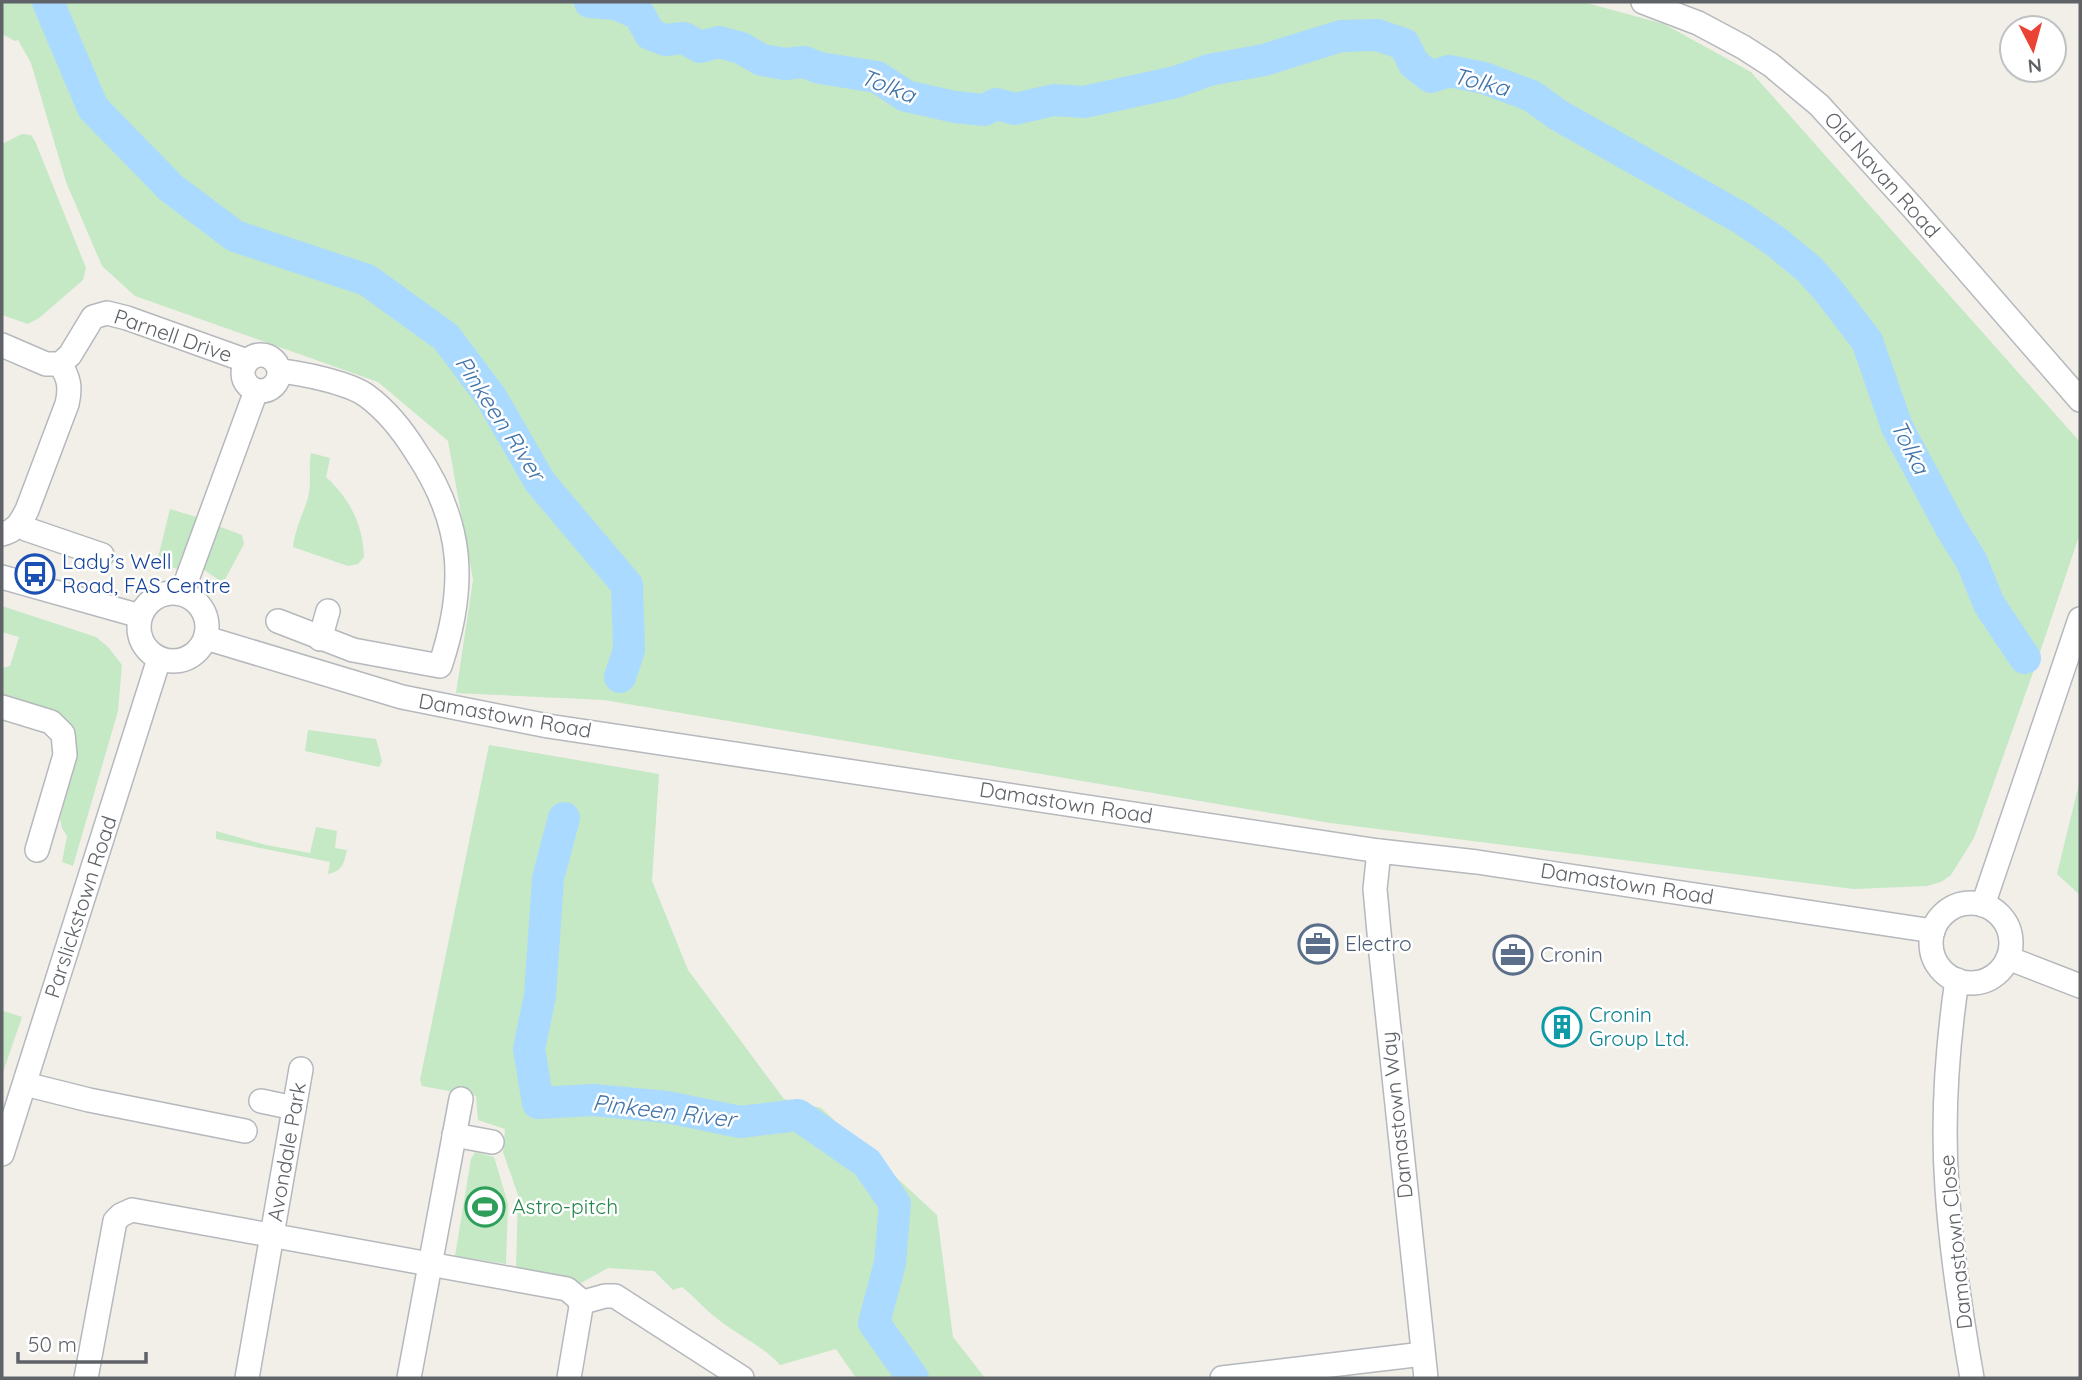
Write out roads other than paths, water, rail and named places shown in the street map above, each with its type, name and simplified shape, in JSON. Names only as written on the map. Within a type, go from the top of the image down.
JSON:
[{"type":"street","name":"Old Navan Road","points":[[1643,2],[1698,23],[1743,47],[1771,65],[1819,105],[1913,208],[2080,400]]},
{"type":"street","name":"Parnell Drive","points":[[60,364],[70,355],[93,317],[107,313],[127,317],[247,361]]},
{"type":"street","points":[[2,345],[46,364],[60,364],[67,374],[70,391],[27,510],[11,529]]},
{"type":"street","points":[[263,355],[274,360],[279,377],[273,387],[256,391],[246,384],[244,367],[247,361],[263,355]]},
{"type":"street","points":[[278,621],[353,650],[440,666],[452,630],[457,570],[453,528],[432,475],[397,426],[365,394],[307,374],[279,371]]},
{"type":"street","points":[[182,593],[256,391]]},
{"type":"street","points":[[11,529],[26,529],[102,555]]},
{"type":"street","points":[[2,577],[140,616]]},
{"type":"street","points":[[169,592],[182,593],[195,600],[204,611],[208,624],[206,638],[199,650],[187,659],[173,662],[159,659],[148,651],[141,641],[138,628],[140,616],[146,605],[156,596],[169,592]]},
{"type":"street","points":[[320,639],[328,611]]},
{"type":"street","points":[[1983,905],[2080,619]]},
{"type":"street","name":"Damastown Road","points":[[206,638],[402,697],[548,726],[1933,931]]},
{"type":"street","name":"Parslickstown Road","points":[[2,1154],[159,659]]},
{"type":"street","points":[[2,707],[51,722],[63,734],[65,755],[37,850]]},
{"type":"street","name":"Damastown Way","points":[[1379,851],[1375,889],[1426,1378]]},
{"type":"street","points":[[1970,902],[1983,905],[1998,913],[2007,925],[2011,939],[2008,958],[1993,976],[1978,982],[1957,980],[1947,975],[1936,962],[1931,947],[1933,931],[1941,916],[1948,910],[1970,902]]},
{"type":"street","points":[[2008,958],[2080,986]]},
{"type":"street","name":"Damastown Close","points":[[1957,980],[1949,1032],[1945,1156],[1953,1257],[1972,1378]]},
{"type":"street","name":"Avondale Park","points":[[247,1378],[301,1069]]},
{"type":"street","points":[[25,1084],[89,1100],[245,1131]]},
{"type":"street","points":[[409,1378],[461,1099]]},
{"type":"street","points":[[261,1101],[294,1108]]},
{"type":"street","points":[[454,1135],[492,1142]]},
{"type":"street","name":"Avondale Park","points":[[86,1378],[115,1220],[132,1210],[558,1287],[575,1294],[580,1303]]},
{"type":"street","points":[[569,1378],[581,1316],[580,1303],[605,1296],[622,1300],[742,1378]]},
{"type":"street","points":[[1222,1378],[1423,1354]]},
{"type":"waterway","name":"Pinkeen River","points":[[48,2],[93,108],[171,188],[235,236],[367,280],[446,337],[491,397],[540,482],[627,585],[629,650],[620,677]]},
{"type":"waterway","name":"Tolka","points":[[590,2],[616,4],[639,14],[650,34],[665,40],[684,38],[700,47],[719,42],[741,48],[762,60],[785,64],[804,62],[820,68],[877,77],[906,96],[955,107],[984,110],[996,104],[1015,109],[1054,100],[1084,102],[1176,82],[1209,70],[1264,60],[1341,36],[1377,35],[1404,44],[1414,64],[1431,77],[1449,71],[1484,78],[1532,96],[1558,115],[1741,218],[1809,269],[1827,289],[1867,341],[1897,427],[1972,562],[1989,604],[2025,658]]},
{"type":"waterway","name":"Pinkeen River","points":[[564,818],[548,878],[540,996],[529,1049],[538,1103],[593,1100],[667,1107],[740,1122],[798,1115],[867,1163],[895,1204],[890,1263],[874,1323],[913,1378]]},
{"type":"place","name":"Lady’s Well Road, FAS Centre","points":[[35,574]]},
{"type":"place","name":"Electro","points":[[1318,944]]},
{"type":"place","name":"Cronin","points":[[1513,955]]},
{"type":"place","name":"Cronin Group Ltd.","points":[[1562,1027]]},
{"type":"place","name":"Astro-pitch","points":[[485,1207]]}]
